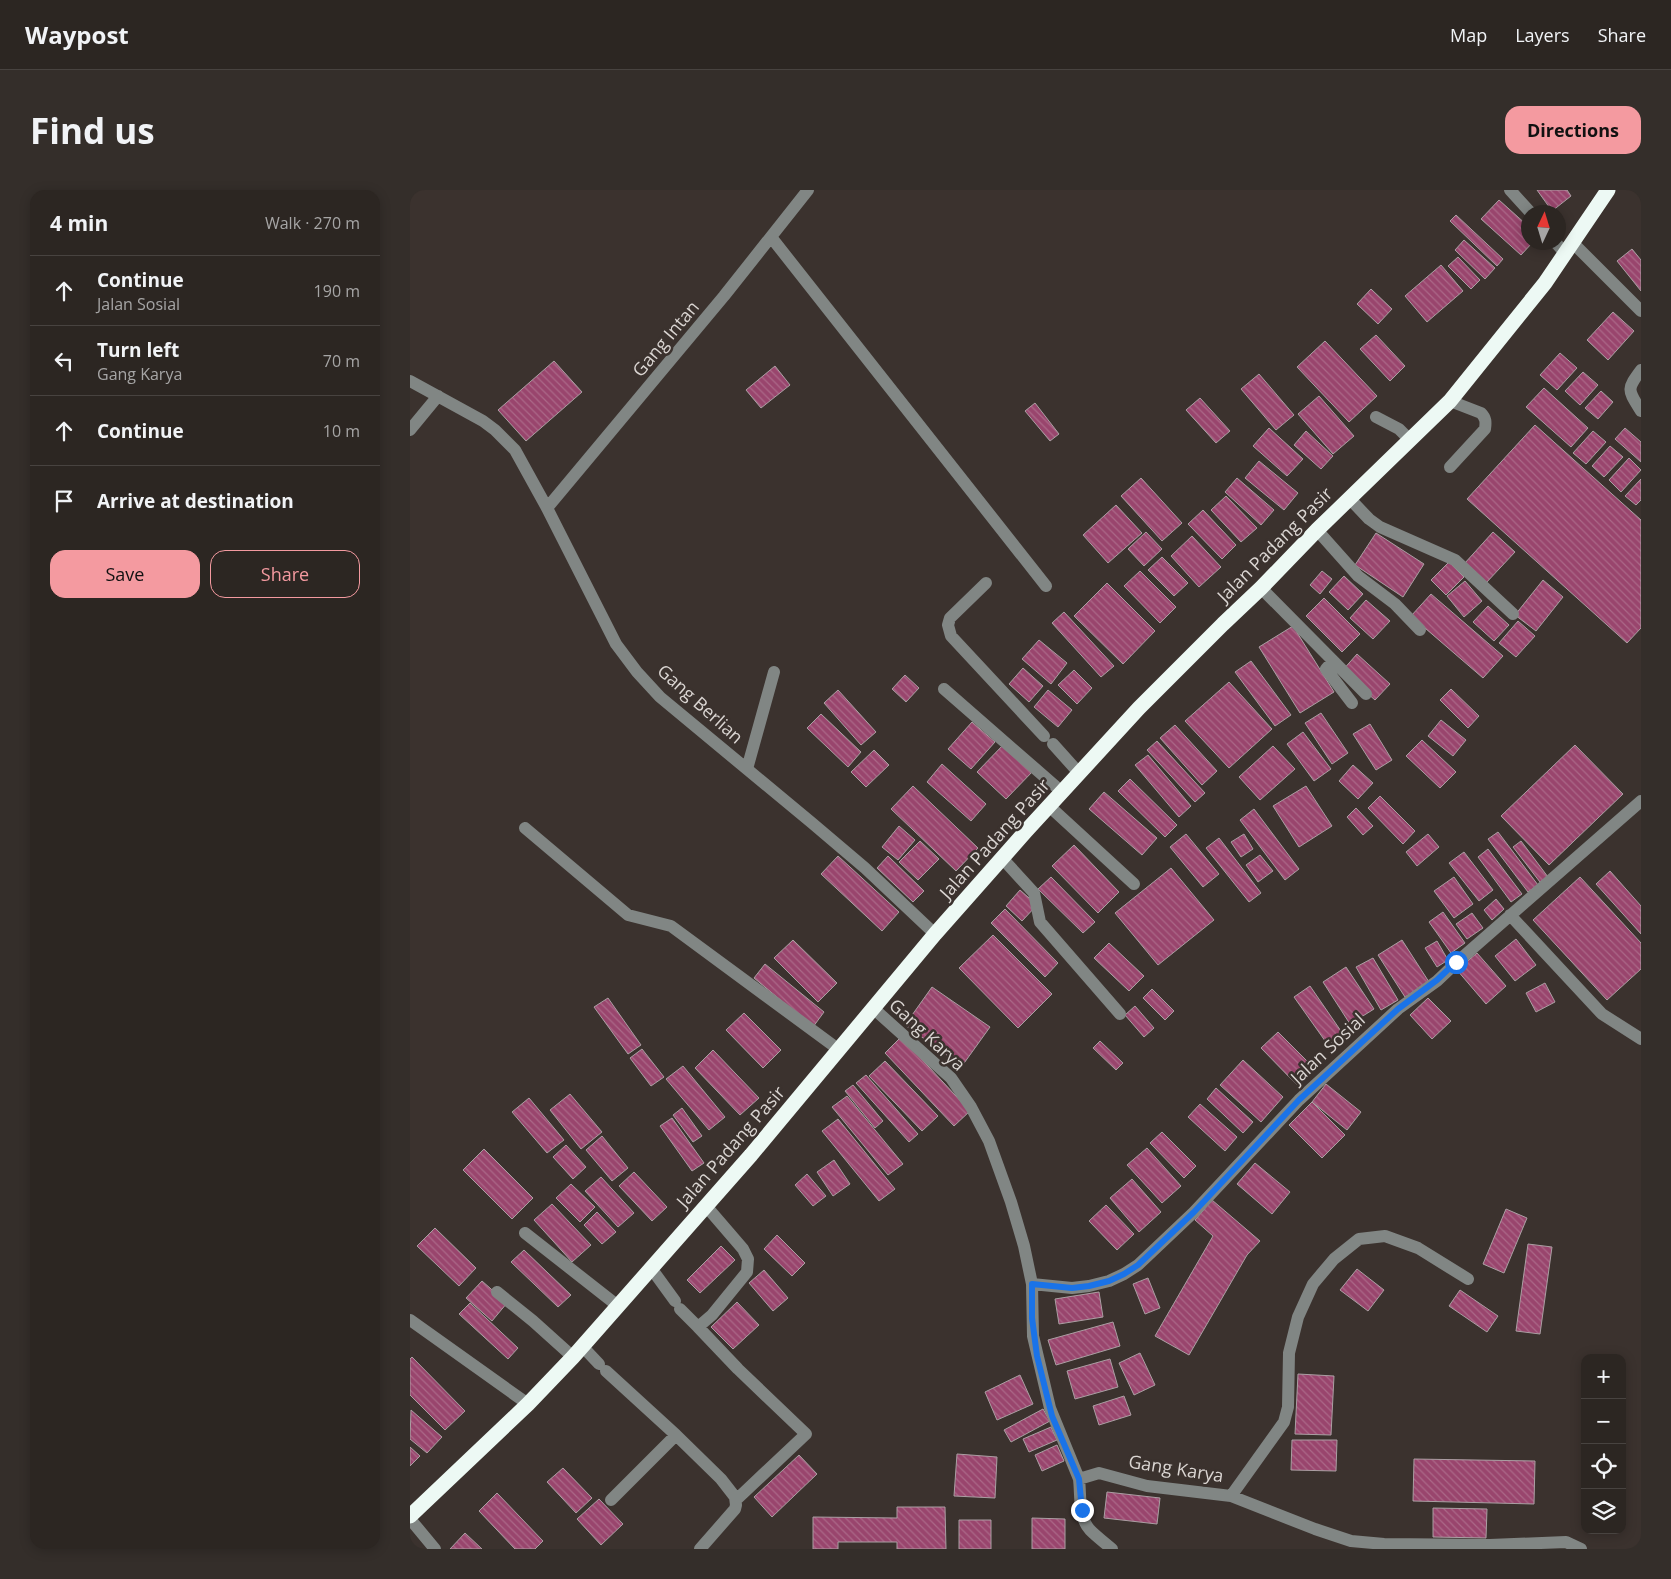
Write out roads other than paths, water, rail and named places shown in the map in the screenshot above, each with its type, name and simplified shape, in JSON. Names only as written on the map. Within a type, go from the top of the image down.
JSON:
[{"type":"highway","name":"Jalan Padang Pasir","points":[[1566,243],[1608,190]]},
{"type":"highway","name":"Jalan Padang Pasir","points":[[410,1517],[528,1404],[578,1351],[751,1155],[935,934],[1139,708],[1222,624],[1261,588],[1316,530],[1450,401],[1545,283],[1562,250]]},
{"type":"street","name":"Gang Intan","points":[[547,508],[724,296],[808,190]]},
{"type":"street","points":[[1510,190],[1524,205]]},
{"type":"street","points":[[771,236],[1046,586]]},
{"type":"street","points":[[1566,248],[1641,311]]},
{"type":"street","points":[[1641,370],[1630,385],[1630,394],[1641,411]]},
{"type":"street","name":"Gang Berlian","points":[[410,381],[483,421],[516,450],[616,644],[660,697],[865,868],[935,934]]},
{"type":"street","points":[[410,430],[438,396]]},
{"type":"street","points":[[1450,401],[1481,413],[1486,422],[1484,429],[1450,467]]},
{"type":"street","points":[[1376,417],[1399,429],[1409,439]]},
{"type":"street","points":[[1349,498],[1369,519],[1380,527],[1455,560],[1513,614]]},
{"type":"street","points":[[1316,530],[1358,576],[1395,604],[1420,630]]},
{"type":"street","points":[[986,583],[950,618],[948,625],[951,636],[1079,773]]},
{"type":"street","points":[[1261,588],[1366,694]]},
{"type":"street","points":[[1333,661],[1326,669],[1352,703]]},
{"type":"street","points":[[747,769],[774,672]]},
{"type":"street","points":[[944,688],[1062,792]]},
{"type":"street","name":"Jalan Sosial","points":[[1032,1284],[1072,1288],[1089,1286],[1109,1281],[1138,1265],[1194,1212],[1306,1094],[1398,1009],[1437,980],[1641,801]]},
{"type":"street","points":[[1049,806],[1134,884]]},
{"type":"street","points":[[525,828],[628,916],[671,926],[838,1049]]},
{"type":"street","points":[[1002,858],[1034,893],[1040,922],[1120,1014]]},
{"type":"street","points":[[1510,915],[1602,1014],[1641,1039]]},
{"type":"street","name":"Gang Karya","points":[[872,1008],[951,1078],[979,1120],[989,1141],[1011,1202],[1024,1246],[1032,1284],[1032,1318],[1037,1356],[1052,1416],[1079,1479],[1099,1473],[1147,1486],[1230,1496],[1351,1541],[1384,1544],[1490,1545],[1566,1542],[1581,1549]]},
{"type":"street","points":[[698,1327],[712,1315],[747,1272],[748,1259],[706,1206]]},
{"type":"street","points":[[525,1233],[618,1306]]},
{"type":"street","points":[[1230,1496],[1284,1422],[1288,1407],[1289,1353],[1298,1317],[1313,1284],[1334,1259],[1359,1239],[1384,1236],[1418,1248],[1468,1278]]},
{"type":"street","points":[[651,1268],[678,1305],[698,1327],[738,1369],[806,1434],[736,1500]]},
{"type":"street","points":[[497,1292],[533,1321],[603,1367],[676,1435],[733,1493],[736,1500],[735,1509],[700,1549]]},
{"type":"street","points":[[410,1320],[528,1404]]},
{"type":"street","points":[[610,1500],[676,1435]]},
{"type":"street","points":[[1079,1479],[1082,1516],[1089,1529],[1112,1549]]},
{"type":"street","points":[[410,1517],[435,1549]]}]
